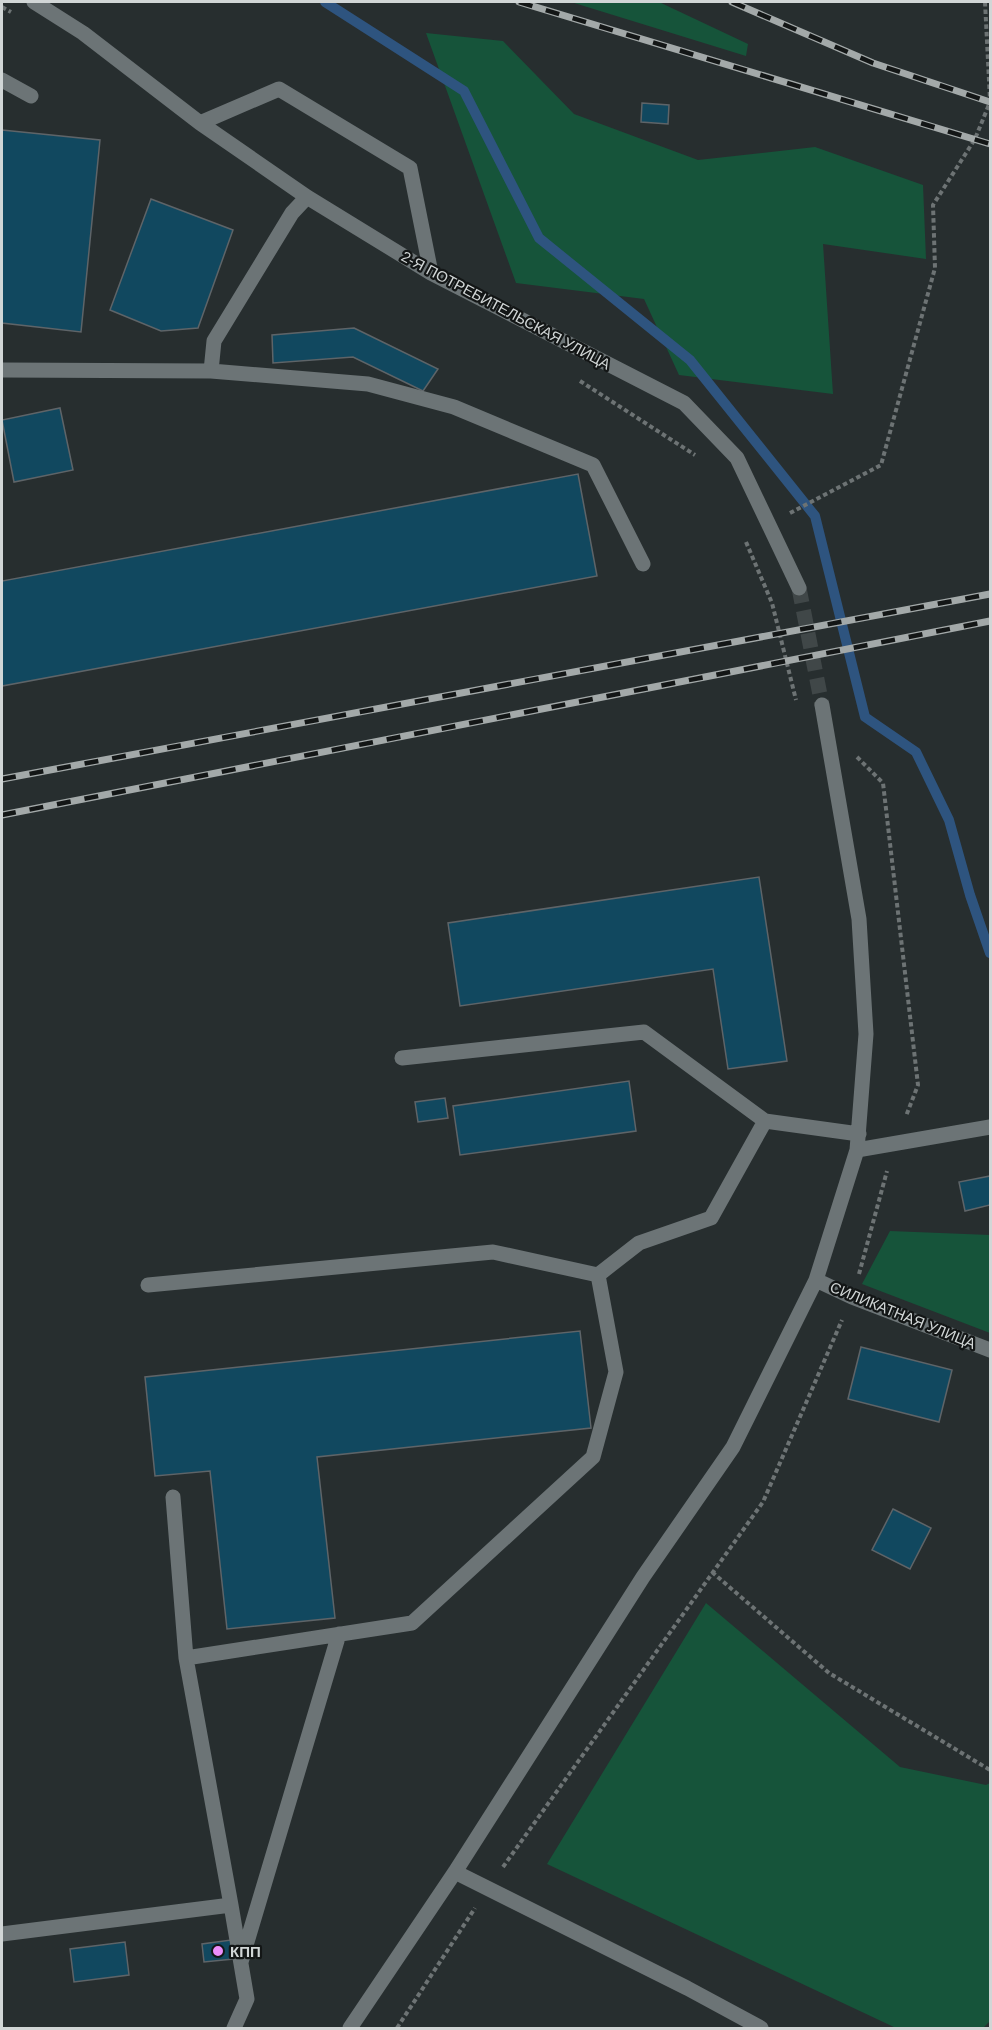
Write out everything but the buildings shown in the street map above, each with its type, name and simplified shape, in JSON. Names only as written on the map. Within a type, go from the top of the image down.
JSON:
[{"type":"street","name":"2-Я ПОТРЕБИТЕЛЬСКАЯ УЛИЦА","points":[[34,2],[83,33],[200,123],[307,197],[431,273],[684,403],[737,458],[799,588]]},
{"type":"street","points":[[2,80],[31,96]]},
{"type":"street","points":[[200,123],[279,89],[410,168],[431,273]]},
{"type":"street","points":[[211,371],[214,341],[292,213],[307,197]]},
{"type":"street","points":[[2,370],[211,371],[368,384],[454,407],[593,465],[643,564]]},
{"type":"street","points":[[350,2028],[454,1872],[643,1576],[733,1447],[816,1280],[857,1150],[866,1034],[859,920],[822,705]]},
{"type":"street","points":[[402,1058],[644,1032],[765,1121],[859,1134]]},
{"type":"street","points":[[598,1275],[639,1243],[711,1218],[765,1121]]},
{"type":"street","points":[[857,1150],[990,1127]]},
{"type":"street","points":[[148,1285],[493,1252],[598,1275]]},
{"type":"street","points":[[186,1658],[412,1623],[593,1457],[616,1372],[598,1275]]},
{"type":"street","name":"СИЛИКАТНАЯ УЛИЦА","points":[[816,1280],[852,1297],[990,1350]]},
{"type":"street","points":[[173,1497],[186,1658],[248,1999],[234,2028]]},
{"type":"street","points":[[241,1962],[339,1634]]},
{"type":"street","points":[[454,1872],[488,1887],[761,2028]]},
{"type":"street","points":[[2,1934],[231,1905]]},
{"type":"path","points":[[768,524],[880,465],[935,268],[933,205],[975,139],[990,101],[985,2]]},
{"type":"path","points":[[2,7],[20,17]]},
{"type":"path","points":[[578,380],[703,460]]},
{"type":"path","points":[[745,540],[772,603],[797,704]]},
{"type":"path","points":[[398,2028],[488,1887],[763,1502],[852,1297],[896,1142],[918,1085],[882,783],[827,727]]},
{"type":"path","points":[[712,1572],[829,1672],[990,1770]]},
{"type":"green space","points":[[571,2],[659,2],[748,44],[746,56]]},
{"type":"green space","points":[[426,33],[503,41],[574,114],[698,160],[815,147],[923,185],[926,259],[823,244],[833,394],[679,375],[644,299],[516,283]]},
{"type":"green space","points":[[890,1231],[990,1235],[990,1333],[862,1284]]},
{"type":"green space","points":[[706,1603],[900,1767],[986,1785],[990,1783],[990,2021],[983,2028],[896,2028],[547,1864]]},
{"type":"waterway","points":[[325,2],[464,91],[539,238],[690,360],[815,516],[865,717],[916,752],[949,820],[970,895],[990,953]]},
{"type":"tunnel","points":[[799,588],[822,705]]},
{"type":"railway","points":[[519,2],[990,144]]},
{"type":"railway","points":[[732,2],[873,63],[990,102]]},
{"type":"railway","points":[[2,779],[990,594]]},
{"type":"railway","points":[[2,815],[990,621]]},
{"type":"place","name":"КПП","points":[[218,1951]]}]
